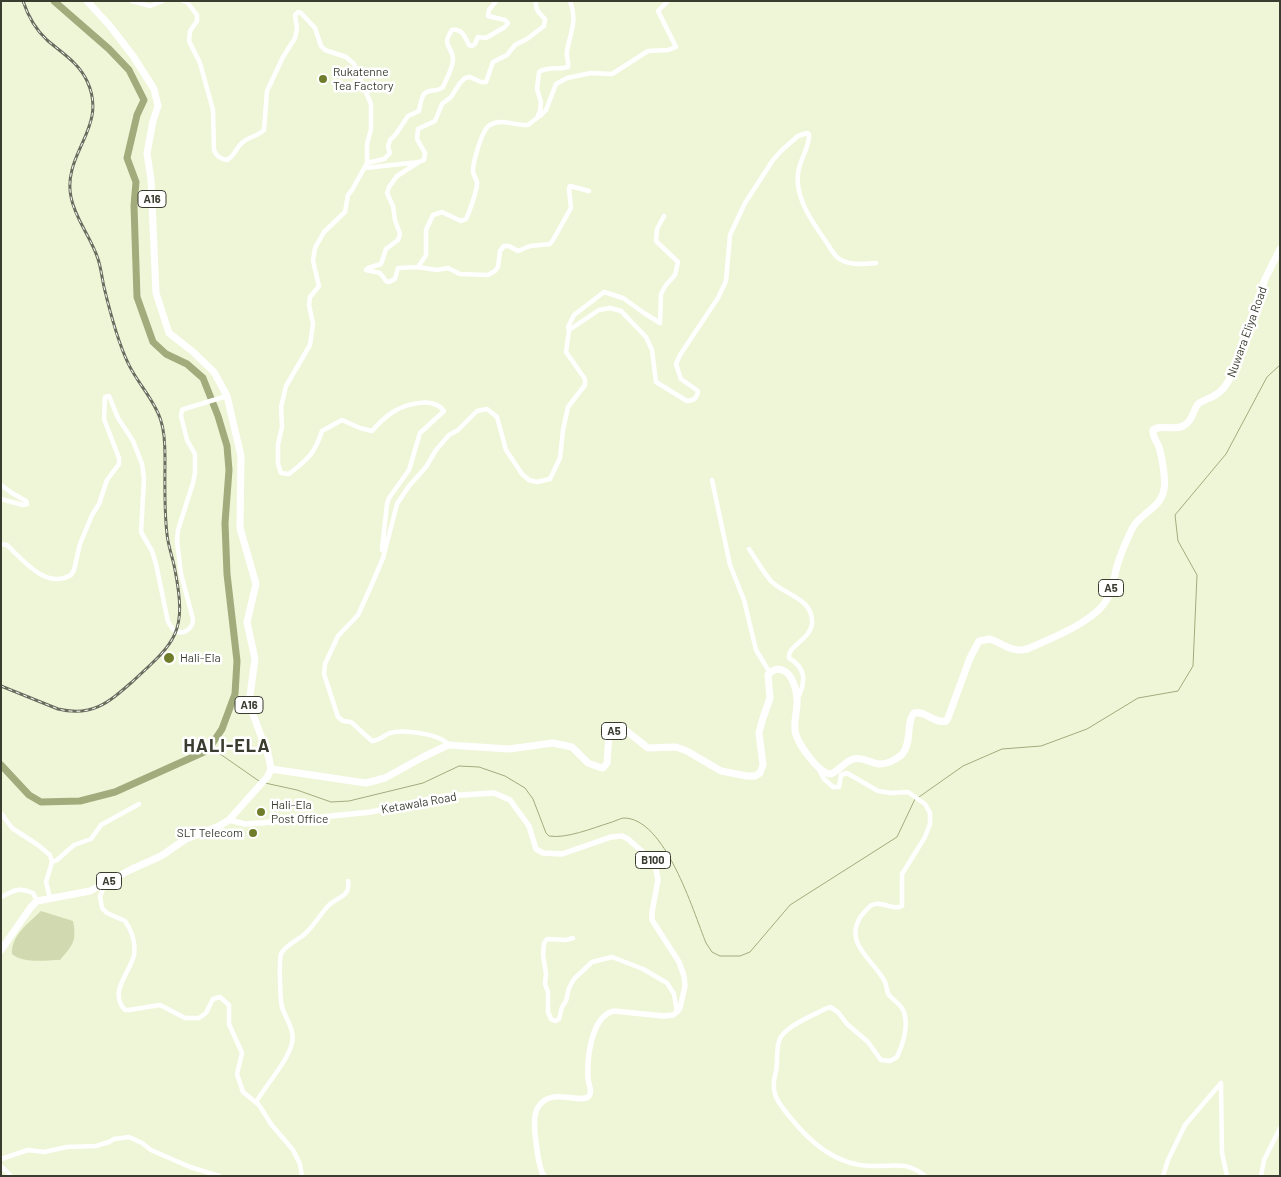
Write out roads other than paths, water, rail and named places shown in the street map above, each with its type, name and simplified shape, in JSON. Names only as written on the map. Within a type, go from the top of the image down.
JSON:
[{"type":"highway","name":"A16","points":[[88,1],[133,56],[154,89],[158,106],[147,153],[151,180],[156,293],[169,333],[214,372],[227,396],[241,456],[240,528],[256,584],[247,622],[255,660],[249,703],[269,758],[271,769]]},
{"type":"highway","name":"Nuwara Eliya Road","points":[[819,769],[826,774],[831,774],[856,758],[880,765],[896,759],[905,752],[910,735],[910,717],[914,713],[922,713],[938,722],[946,721],[952,712],[970,658],[981,640],[990,639],[1011,650],[1027,649],[1080,623],[1098,611],[1108,598],[1117,566],[1132,528],[1159,501],[1164,493],[1165,485],[1160,452],[1153,435],[1153,430],[1159,427],[1177,428],[1187,423],[1198,405],[1225,388],[1232,374],[1266,279],[1280,249]]},
{"type":"highway","points":[[770,673],[772,670],[778,669],[788,674],[792,681],[797,699],[794,721],[796,736],[819,769]]},
{"type":"highway","name":"A5","points":[[37,901],[90,891],[161,856],[186,838],[229,820],[268,776],[271,769],[366,783],[385,778],[449,745],[509,749],[546,743],[568,745],[575,749],[588,763],[602,768],[607,763],[609,736],[617,729],[624,729],[648,748],[676,747],[687,751],[720,771],[755,776],[760,773],[763,765],[759,733],[770,698],[768,678],[770,673]]},
{"type":"highway","points":[[1,950],[37,901]]},
{"type":"main road","name":"Ketawala Road","points":[[229,820],[245,824],[326,817],[371,812],[446,796],[494,793],[510,800],[529,826],[536,849],[543,854],[553,855],[571,852],[611,837],[622,836],[655,863],[658,880],[652,908],[652,920],[679,962],[684,976],[685,986],[682,1002],[677,1012]]},
{"type":"main road","points":[[544,1176],[539,1163],[535,1114],[538,1106],[551,1098],[558,1096],[579,1100],[590,1096],[591,1090],[588,1076],[592,1036],[602,1016],[614,1011],[663,1016],[673,1015],[677,1012]]},
{"type":"street","points":[[132,1],[150,6],[163,1]]},
{"type":"street","points":[[183,1],[187,2],[197,15],[197,21],[190,31],[188,41],[200,63],[213,110],[214,150],[219,157],[228,160],[234,157],[238,146],[264,130],[267,90],[283,57],[295,38],[297,29],[295,15],[298,12],[315,28],[321,46],[325,50],[346,56],[354,64],[371,104],[371,129],[367,144],[366,166],[348,195],[345,212],[324,232],[315,248],[313,261],[319,286],[310,297],[309,305],[313,324],[310,345],[286,386],[281,407],[282,428],[278,444],[278,464],[281,473],[289,474],[308,458],[317,447],[322,431],[342,420],[372,431],[392,412],[411,404],[431,403],[442,407],[444,411],[420,433],[409,470],[389,498],[383,558]]},
{"type":"street","points":[[366,166],[384,159],[390,152],[388,147],[390,140],[408,116],[419,111],[424,94],[443,88],[454,62],[453,56],[446,45],[452,30],[457,29],[462,32],[469,45],[472,46],[478,37],[486,38],[506,27],[508,23],[505,20],[488,16],[489,10],[496,1]]},
{"type":"street","points":[[536,1],[536,7],[545,19],[544,26],[527,39],[515,45],[507,55],[493,62],[486,82],[470,77],[465,78],[451,97],[442,104],[435,120],[418,129],[417,138],[425,153],[424,160],[397,176],[389,187],[388,193],[393,206],[394,220],[400,234],[398,240],[386,249],[381,264],[366,270],[380,273],[389,282],[395,279],[398,268],[418,267],[437,270],[448,268],[460,274],[488,275],[498,267],[500,251],[504,246],[509,246],[518,251],[530,246],[550,244],[571,208],[570,186],[589,192]]},
{"type":"street","points":[[537,118],[541,102],[537,89],[539,72],[545,68],[562,69],[568,67],[569,62],[566,54],[574,19],[570,1]]},
{"type":"street","points":[[418,267],[426,255],[426,230],[433,215],[442,212],[461,221],[468,216],[476,184],[473,174],[474,163],[486,128],[490,124],[504,122],[528,125],[546,110],[556,84],[567,78],[591,73],[612,74],[648,50],[676,48],[658,11],[668,1]]},
{"type":"street","points":[[569,330],[599,310],[610,308],[621,310],[646,337],[652,350],[656,382],[688,401],[694,400],[698,390],[681,379],[676,364],[718,298],[726,281],[730,235],[745,203],[773,160],[794,139],[807,133],[809,141],[802,156],[797,182],[809,217],[838,258],[857,264],[876,263]]},
{"type":"street","points":[[366,166],[419,162]]},
{"type":"street","points":[[449,745],[432,736],[409,732],[391,733],[372,741],[351,722],[338,717],[324,674],[325,664],[338,636],[358,615],[383,558],[397,504],[409,486],[426,468],[436,450],[449,435],[463,426],[477,411],[487,409],[497,417],[506,450],[522,474],[529,480],[537,482],[550,479],[560,458],[568,407],[585,385],[585,379],[566,352],[568,327],[574,315],[604,292],[623,298],[644,314],[660,322],[661,294],[675,275],[678,262],[656,241],[657,229],[664,216]]},
{"type":"street","points":[[1,544],[7,545],[36,572],[43,576],[60,579],[72,575],[80,544],[92,515],[99,504],[107,480],[119,464],[119,458],[104,419],[105,397],[109,396],[118,418],[133,441],[142,464],[144,479],[141,532],[152,551],[156,564],[168,622],[176,631],[183,632],[189,630],[193,624],[193,619],[180,574],[177,541],[178,530],[193,483],[195,454],[187,440],[180,416],[182,410],[227,396]]},
{"type":"street","points":[[712,480],[730,565],[744,600],[756,650],[770,673]]},
{"type":"street","points":[[1,485],[26,501],[26,504],[23,505],[1,499]]},
{"type":"street","points":[[750,549],[771,582],[805,603],[811,615],[812,624],[808,634],[788,654],[789,658],[798,663],[802,673],[803,686],[797,699]]},
{"type":"street","points":[[819,769],[824,779],[833,787],[839,787],[841,775],[847,773],[878,791],[891,793],[908,792],[925,804],[930,813],[930,824],[902,874],[902,906],[894,908],[878,904],[871,905],[860,919],[855,933],[857,941],[868,960],[884,980],[888,994],[900,1005],[904,1012],[905,1035],[897,1057],[890,1061],[881,1060],[868,1042],[847,1024],[838,1012],[830,1007],[795,1025],[782,1035],[778,1043],[778,1062],[772,1083],[775,1095],[803,1133],[819,1148],[844,1160],[861,1165],[906,1165],[917,1169],[925,1176]]},
{"type":"street","points":[[52,862],[74,845],[91,839],[101,825],[139,804]]},
{"type":"street","points":[[1,813],[12,828],[50,854],[52,862],[46,882],[50,898]]},
{"type":"street","points":[[256,1102],[287,1056],[292,1041],[292,1030],[282,1007],[279,963],[282,952],[302,936],[330,904],[346,895],[348,881]]},
{"type":"street","points":[[106,883],[100,896],[102,908],[107,913],[125,921],[134,938],[134,955],[120,985],[118,995],[121,1006],[124,1010],[129,1010],[160,1005],[185,1018],[200,1018],[206,1013],[213,999],[220,997],[225,1000],[230,1005],[230,1028],[242,1053],[242,1059],[237,1069],[238,1080],[243,1092],[259,1105],[271,1124],[293,1150],[300,1164],[302,1176]]},
{"type":"street","points":[[1,897],[17,889],[22,889],[33,893],[37,901]]},
{"type":"street","points":[[573,938],[566,940],[548,939],[544,943],[545,984],[548,992],[548,1012],[551,1019],[555,1021],[559,1019],[569,988],[574,979],[592,962],[612,957],[643,969],[667,983],[674,994],[677,1012]]},
{"type":"street","points":[[1163,1176],[1168,1160],[1185,1125],[1221,1083],[1222,1154],[1227,1176]]},
{"type":"street","points":[[1261,1176],[1264,1160],[1280,1128]]},
{"type":"street","points":[[1,1159],[28,1150],[44,1152],[67,1147],[96,1146],[114,1139],[128,1137],[182,1164],[219,1176]]},
{"type":"street","points":[[1,1166],[11,1176]]},
{"type":"waterway","points":[[1,765],[29,795],[41,802],[80,801],[115,792],[204,752],[210,747],[222,729],[235,694],[237,661],[227,574],[225,523],[229,470],[227,446],[203,378],[187,364],[166,354],[153,342],[137,297],[134,206],[136,182],[127,158],[137,115],[144,100],[129,70],[109,49],[54,1]]},
{"type":"waterway","points":[[919,797],[963,766],[1002,749],[1041,746],[1087,729],[1138,698],[1178,691],[1193,666],[1197,575],[1178,541],[1175,515],[1226,454],[1267,377],[1280,365]]},
{"type":"waterway","points":[[210,747],[259,781]]},
{"type":"waterway","points":[[265,783],[297,790],[331,802],[349,801],[423,783],[459,766],[479,767],[505,776],[525,788],[533,799],[546,833],[549,836],[571,835],[623,818],[638,822],[652,833],[664,849],[685,889],[706,943],[712,952],[720,956],[740,956],[750,952],[790,905],[897,837],[915,799]]},
{"type":"railway","points":[[1,686],[58,709],[70,711],[90,710],[115,696],[169,645],[179,622],[180,608],[166,525],[165,444],[162,426],[155,406],[124,354],[111,316],[98,259],[76,213],[71,197],[70,181],[73,167],[93,112],[92,97],[84,75],[70,59],[35,27],[23,1]]},
{"type":"place","name":"Rukatenne Tea Factory","points":[[323,79]]},
{"type":"place","name":"Hali-Ela","points":[[169,658]]},
{"type":"place","name":"Hali-Ela Post Office","points":[[261,812]]},
{"type":"place","name":"SLT Telecom","points":[[253,833]]},
{"type":"district","name":"HALI-ELA","points":[[227,746]]}]
